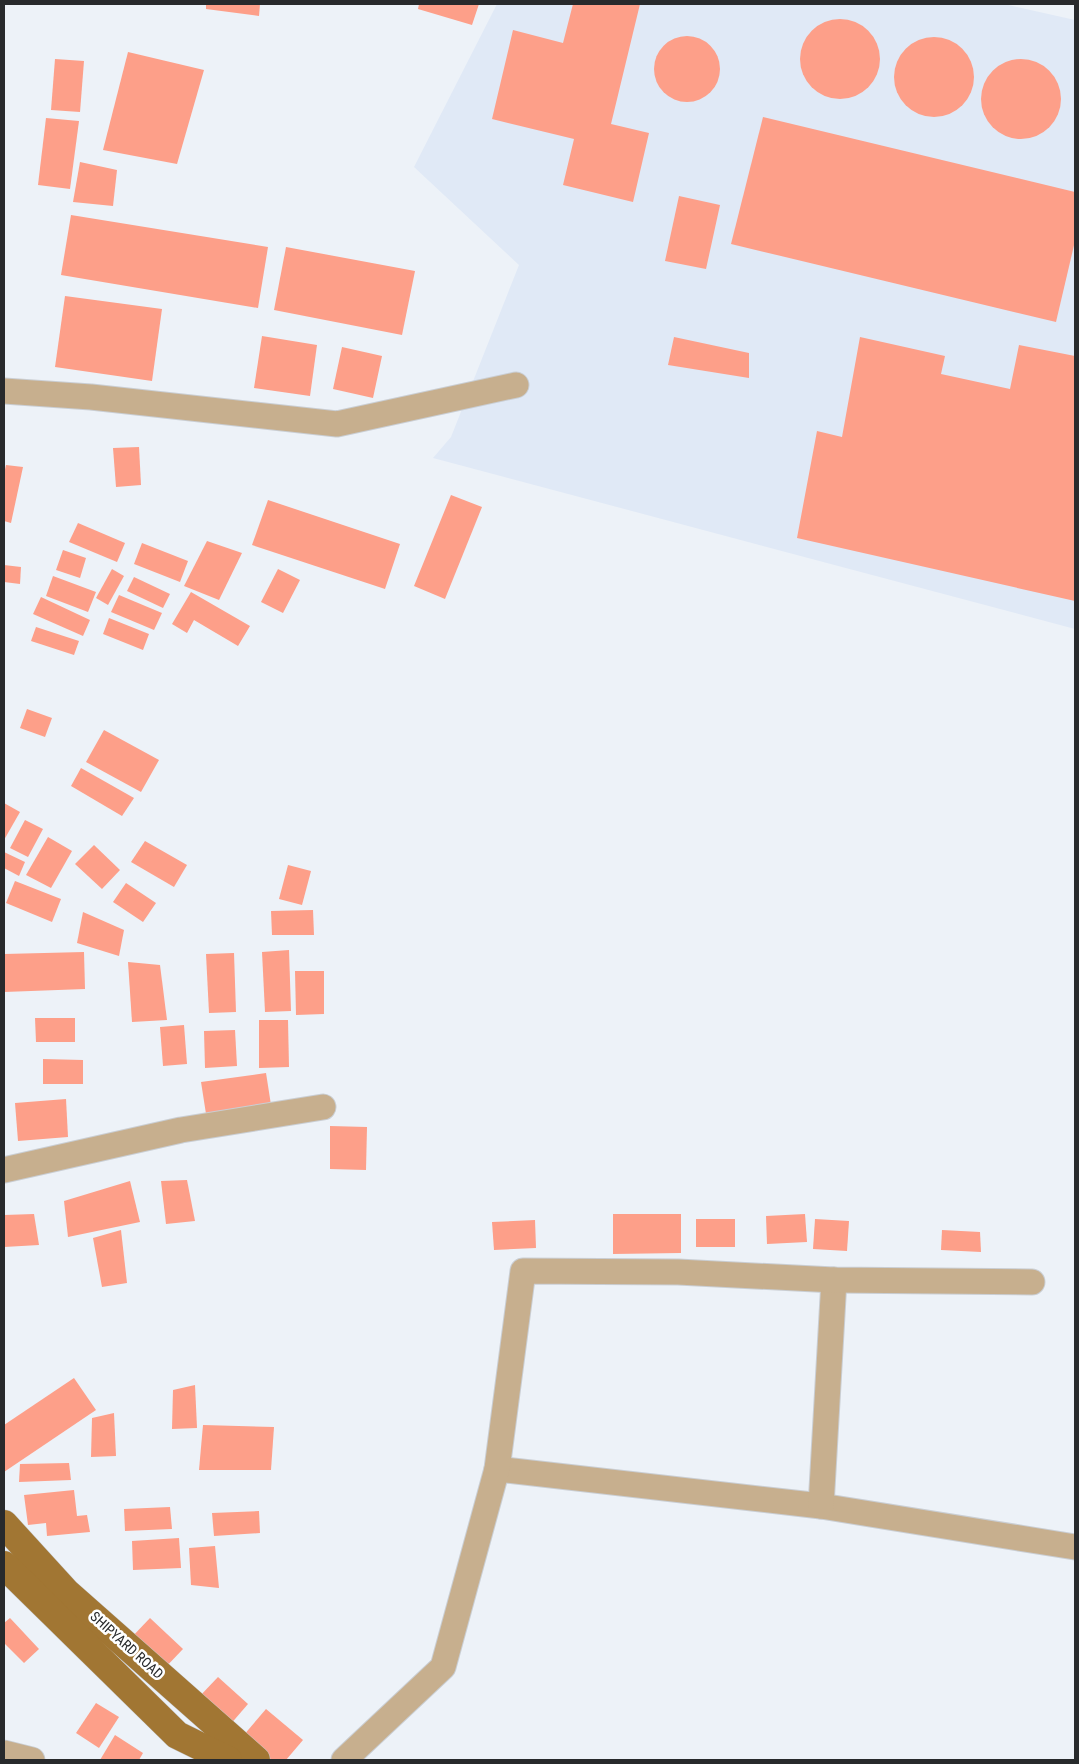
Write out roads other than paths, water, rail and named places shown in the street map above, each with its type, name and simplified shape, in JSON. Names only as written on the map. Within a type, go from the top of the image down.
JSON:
[{"type":"main road","name":"SHIPYARD ROAD","points":[[4,1524],[66,1592],[256,1760]]},
{"type":"main road","name":"SHIPYARD ROAD","points":[[4,1565],[177,1736],[228,1760]]},
{"type":"street","points":[[4,391],[91,397],[337,424],[516,385]]},
{"type":"street","points":[[4,1170],[181,1130],[323,1107]]},
{"type":"street","points":[[344,1760],[443,1667],[497,1469],[523,1271],[678,1272],[834,1280],[1032,1282]]},
{"type":"street","points":[[821,1506],[834,1280]]},
{"type":"street","points":[[497,1469],[821,1506],[1075,1547]]},
{"type":"street","points":[[4,1754],[32,1760]]}]
